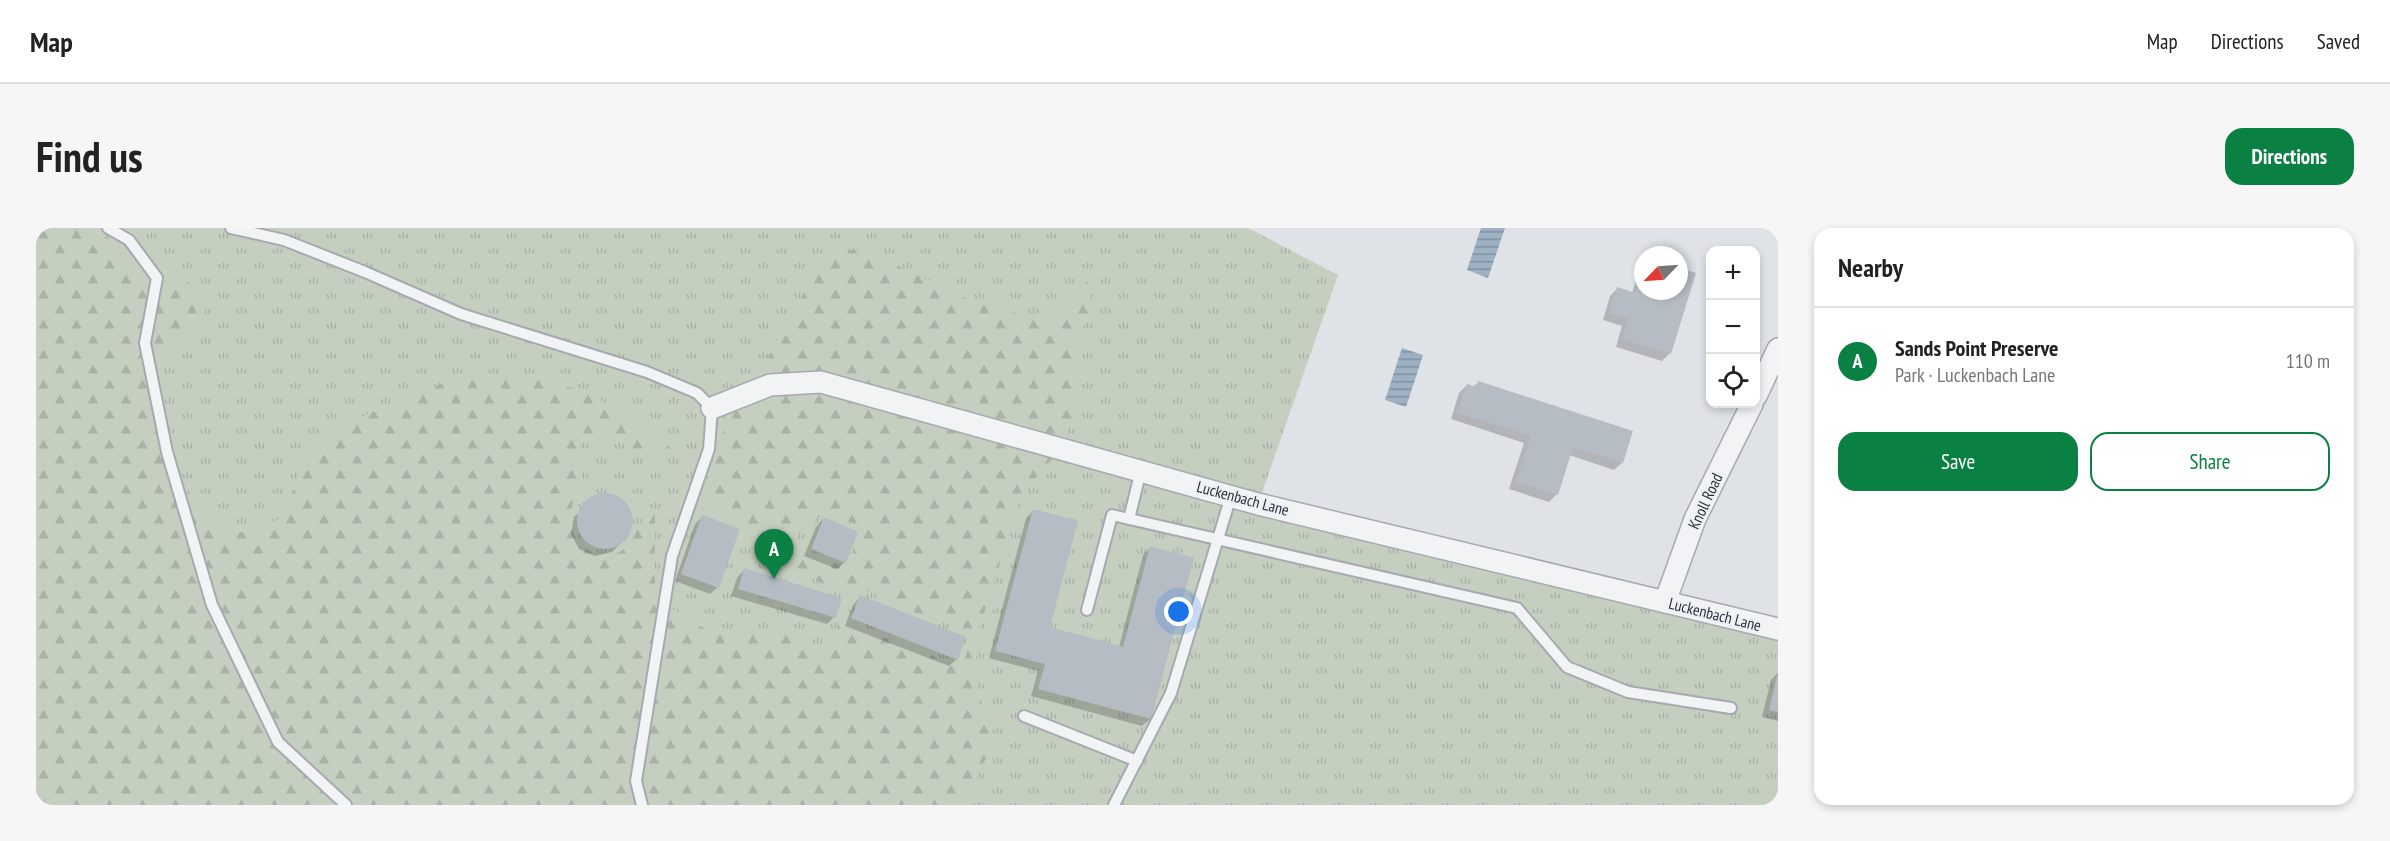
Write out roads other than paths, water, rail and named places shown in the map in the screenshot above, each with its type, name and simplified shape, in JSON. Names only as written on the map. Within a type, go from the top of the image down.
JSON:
[{"type":"street","points":[[1760,386],[1778,349]]},
{"type":"street","name":"Luckenbach Lane","points":[[712,408],[770,385],[821,382],[1231,496],[1778,629]]},
{"type":"street","name":"Knoll Road","points":[[1665,602],[1695,519],[1750,408]]},
{"type":"lane","points":[[108,228],[129,240],[157,278],[145,344],[167,452],[212,605],[278,742],[346,805]]},
{"type":"lane","points":[[231,228],[284,240],[461,314],[647,372],[697,393],[712,408],[710,448],[672,556],[636,781],[642,805]]},
{"type":"lane","points":[[1129,519],[1141,470]]},
{"type":"lane","points":[[1114,805],[1171,693],[1231,496]]},
{"type":"lane","points":[[1087,610],[1112,515],[1516,608],[1567,667],[1628,692],[1731,708]]},
{"type":"lane","points":[[1024,716],[1137,761]]},
{"type":"water","points":[[1481,228],[1505,228],[1488,278],[1467,270]]},
{"type":"water","points":[[1402,348],[1423,355],[1406,407],[1385,400]]},
{"type":"place","name":"Sands Point Preserve","points":[[774,579]]}]
